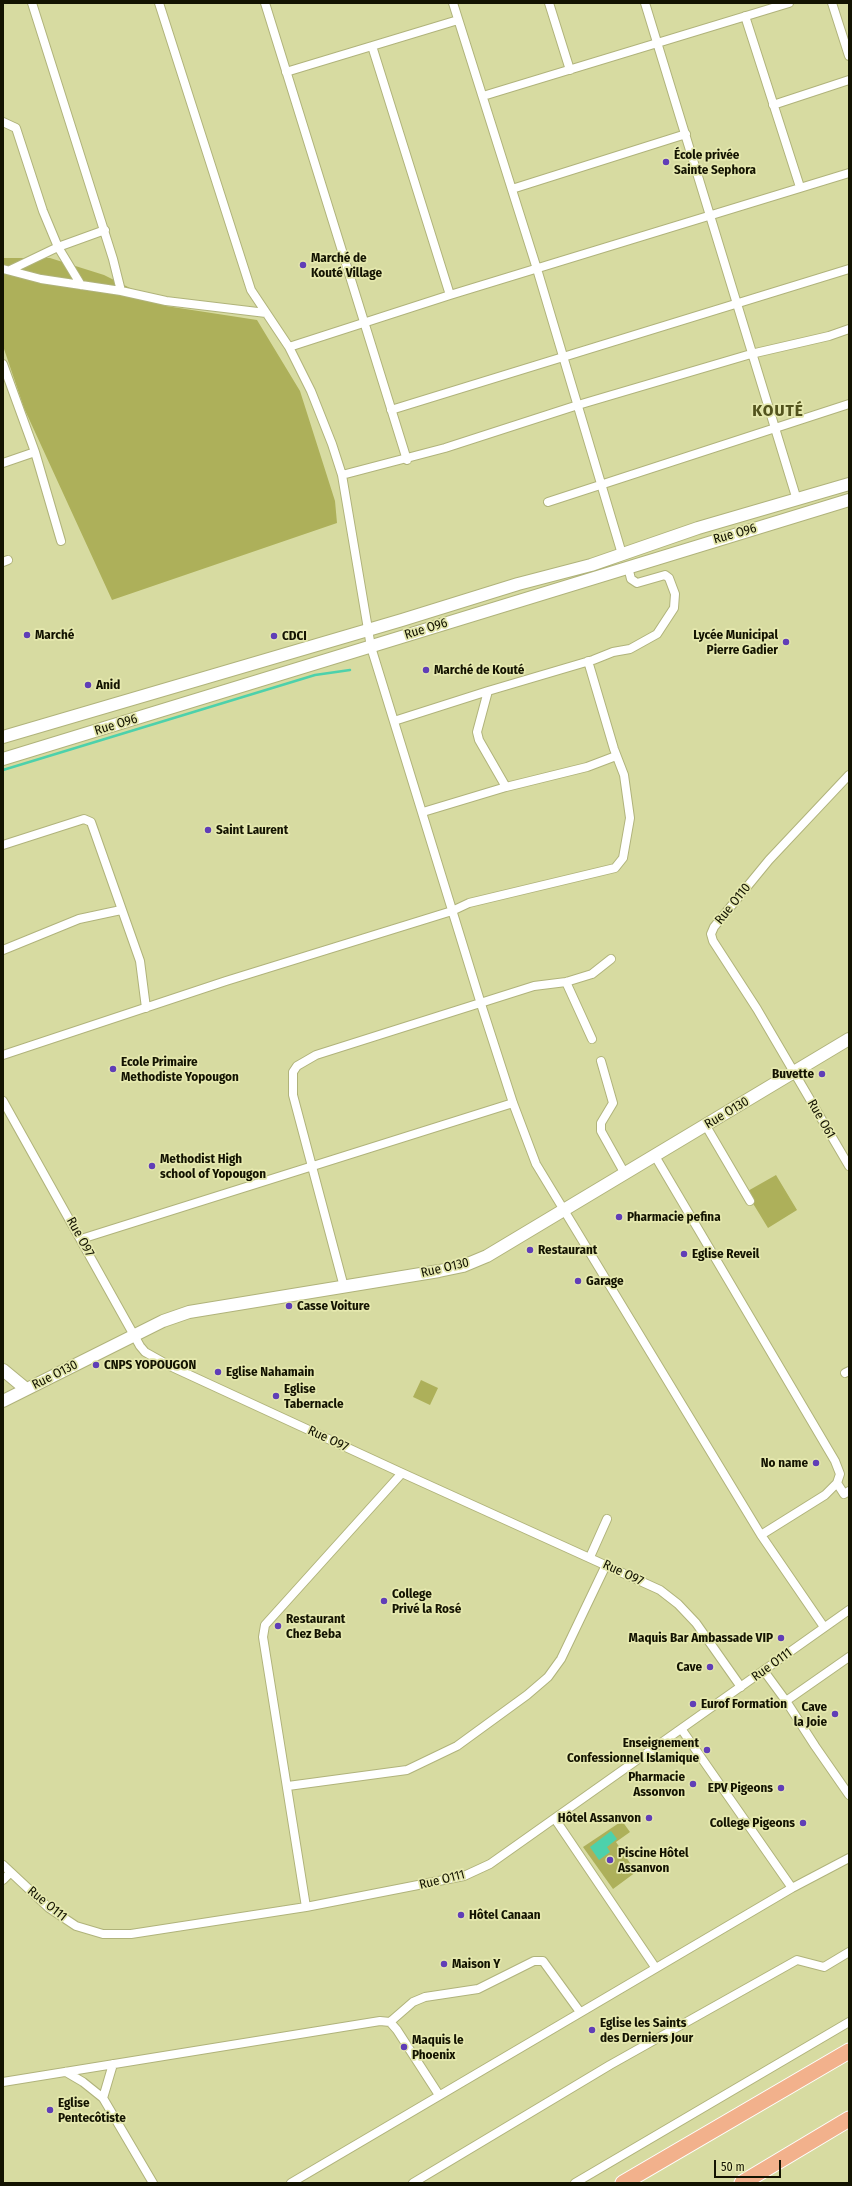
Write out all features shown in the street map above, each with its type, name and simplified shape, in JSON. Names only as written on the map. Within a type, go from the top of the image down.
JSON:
[{"type":"highway","points":[[623,2183],[849,2051]]},
{"type":"highway","points":[[742,2183],[849,2119]]},
{"type":"main road","name":"Rue O96","points":[[3,737],[622,554],[698,528],[849,484]]},
{"type":"main road","name":"Rue O96","points":[[3,760],[849,500]]},
{"type":"main road","name":"Rue O130","points":[[3,1401],[163,1321],[189,1312],[463,1266],[494,1253],[849,1039]]},
{"type":"main road","points":[[3,1370],[26,1389]]},
{"type":"street","points":[[33,3],[104,230],[120,291]]},
{"type":"street","points":[[159,3],[247,281],[251,290],[289,347],[322,416],[342,475],[371,647],[481,1004],[513,1103],[536,1164],[761,1535],[824,1627]]},
{"type":"street","points":[[264,3],[407,460]]},
{"type":"street","points":[[453,3],[537,269],[622,554]]},
{"type":"street","points":[[549,3],[570,70]]},
{"type":"street","points":[[645,3],[711,216],[751,354],[797,500]]},
{"type":"street","points":[[483,96],[789,3]]},
{"type":"street","points":[[832,3],[849,56]]},
{"type":"street","points":[[745,16],[800,188]]},
{"type":"street","points":[[286,72],[458,20]]},
{"type":"street","points":[[372,46],[450,295]]},
{"type":"street","points":[[773,105],[849,80]]},
{"type":"street","points":[[3,122],[16,128],[42,211],[58,247],[81,285]]},
{"type":"street","points":[[512,189],[686,134]]},
{"type":"street","points":[[289,347],[450,295],[849,173]]},
{"type":"street","points":[[7,269],[58,247],[104,230]]},
{"type":"street","points":[[7,269],[41,279],[120,291],[166,301],[266,313]]},
{"type":"street","points":[[391,410],[849,269]]},
{"type":"street","points":[[342,475],[407,460],[578,405],[751,354],[823,338],[849,329]]},
{"type":"street","points":[[3,364],[35,452],[61,541]]},
{"type":"street","points":[[548,502],[849,404]]},
{"type":"street","points":[[3,463],[35,452]]},
{"type":"street","points":[[394,721],[488,691],[588,662],[613,652],[635,647],[658,634],[674,608],[675,594],[669,578],[665,575],[637,583],[631,579],[628,567]]},
{"type":"street","points":[[3,1055],[452,911],[469,903],[615,868],[624,858],[630,821],[624,775],[616,756],[588,662]]},
{"type":"street","points":[[488,691],[477,732],[479,740],[506,787]]},
{"type":"street","points":[[423,812],[506,787],[587,767],[616,756]]},
{"type":"street","name":"Rue O110","points":[[794,1072],[757,1009],[713,940],[712,934],[714,927],[769,860],[849,774]]},
{"type":"street","points":[[3,845],[88,820],[91,822],[121,910],[127,920],[140,961],[146,1008]]},
{"type":"street","points":[[3,950],[79,919],[121,910]]},
{"type":"street","points":[[344,1287],[293,1095],[293,1072],[297,1066],[316,1055],[534,986],[566,982],[592,974],[611,959]]},
{"type":"street","points":[[566,982],[592,1039]]},
{"type":"street","points":[[601,1061],[613,1103],[600,1122],[601,1131],[625,1174]]},
{"type":"street","name":"Rue O61","points":[[794,1072],[849,1166]]},
{"type":"street","name":"Rue O97","points":[[3,1101],[140,1346],[151,1356],[402,1473],[660,1590],[678,1604],[696,1623],[741,1687]]},
{"type":"street","points":[[81,1239],[513,1103]]},
{"type":"street","points":[[3,1119],[11,1114]]},
{"type":"street","points":[[706,1126],[750,1201]]},
{"type":"street","points":[[655,1156],[836,1461],[840,1474],[837,1483],[825,1495],[761,1535]]},
{"type":"street","points":[[306,1907],[288,1786],[263,1637],[265,1625],[330,1551],[402,1473]]},
{"type":"street","points":[[837,1483],[844,1494],[849,1491]]},
{"type":"street","points":[[590,1557],[607,1519]]},
{"type":"street","points":[[288,1786],[407,1770],[457,1746],[527,1695],[548,1677],[561,1659],[606,1565]]},
{"type":"street","name":"Rue O111","points":[[3,1865],[49,1908],[76,1926],[103,1934],[132,1934],[306,1907],[436,1883],[464,1876],[490,1864],[682,1730],[849,1610]]},
{"type":"street","points":[[786,1701],[849,1657]]},
{"type":"street","points":[[764,1671],[849,1795]]},
{"type":"street","points":[[682,1730],[792,1888]]},
{"type":"street","points":[[555,1819],[655,1967]]},
{"type":"street","points":[[291,2183],[655,1967],[792,1888],[849,1858]]},
{"type":"street","points":[[3,1880],[10,1873]]},
{"type":"street","points":[[413,2183],[610,2066],[797,1960],[824,1967],[849,1952]]},
{"type":"street","points":[[390,2022],[413,2002],[478,1990],[534,1961],[544,1961],[580,2012]]},
{"type":"street","points":[[3,2082],[380,2021],[390,2022],[397,2030],[439,2095]]},
{"type":"street","points":[[575,2183],[849,2022]]},
{"type":"street","points":[[103,2098],[113,2064]]},
{"type":"street","points":[[66,2072],[83,2082],[103,2098],[153,2183]]},
{"type":"shaded area","points":[[3,258],[50,258],[104,275],[166,306],[257,320],[300,391],[335,501],[337,523],[112,600],[24,408],[3,346]]},
{"type":"shaded area","points":[[776,1175],[797,1210],[768,1228],[746,1192]]},
{"type":"shaded area","points":[[421,1380],[438,1388],[430,1405],[413,1397]]},
{"type":"shaded area","name":"Piscine Hôtel Assanvon","points":[[622,1821],[630,1832],[616,1842],[636,1872],[613,1889],[583,1847]]},
{"type":"shaded area","name":"Piscine Hôtel Assanvon","points":[[611,1831],[617,1839],[607,1847],[610,1852],[599,1860],[590,1847]]},
{"type":"waterway","points":[[3,770],[315,675],[350,670]]},
{"type":"place","name":"École privée Sainte Sephora","points":[[666,162]]},
{"type":"place","name":"Marché de Kouté Village","points":[[303,265]]},
{"type":"place","name":"Marché","points":[[27,635]]},
{"type":"place","name":"CDCI","points":[[274,636]]},
{"type":"place","name":"Lycée Municipal Pierre Gadier","points":[[786,642]]},
{"type":"place","name":"Marché de Kouté","points":[[426,670]]},
{"type":"place","name":"Anid","points":[[88,685]]},
{"type":"place","name":"Saint Laurent","points":[[208,830]]},
{"type":"place","name":"Ecole Primaire Methodiste Yopougon","points":[[113,1069]]},
{"type":"place","name":"Buvette","points":[[822,1074]]},
{"type":"place","name":"Methodist High school of Yopougon","points":[[152,1166]]},
{"type":"place","name":"Pharmacie pefina","points":[[619,1217]]},
{"type":"place","name":"Restaurant","points":[[530,1250]]},
{"type":"place","name":"Eglise Reveil","points":[[684,1254]]},
{"type":"place","name":"Garage","points":[[578,1281]]},
{"type":"place","name":"Casse Voiture","points":[[289,1306]]},
{"type":"place","name":"CNPS YOPOUGON","points":[[96,1365]]},
{"type":"place","name":"Eglise Nahamain","points":[[218,1372]]},
{"type":"place","name":"Eglise Tabernacle","points":[[276,1396]]},
{"type":"place","name":"No name","points":[[816,1463]]},
{"type":"place","name":"College Privé la Rosé","points":[[384,1601]]},
{"type":"place","name":"Restaurant Chez Beba","points":[[278,1626]]},
{"type":"place","name":"Maquis Bar Ambassade VIP","points":[[781,1638]]},
{"type":"place","name":"Cave","points":[[710,1667]]},
{"type":"place","name":"Eurof Formation","points":[[693,1704]]},
{"type":"place","name":"Cave la Joie","points":[[835,1714]]},
{"type":"place","name":"Enseignement Confessionnel Islamique","points":[[707,1750]]},
{"type":"place","name":"Pharmacie Assonvon","points":[[693,1784]]},
{"type":"place","name":"EPV Pigeons","points":[[781,1788]]},
{"type":"place","name":"Hôtel Assanvon","points":[[649,1818]]},
{"type":"place","name":"College Pigeons","points":[[803,1823]]},
{"type":"place","name":"Piscine Hôtel Assanvon","points":[[610,1860]]},
{"type":"place","name":"Hôtel Canaan","points":[[461,1915]]},
{"type":"place","name":"Maison Y","points":[[444,1964]]},
{"type":"place","name":"Eglise les Saints des Derniers Jour","points":[[592,2030]]},
{"type":"place","name":"Maquis le Phoenix","points":[[404,2047]]},
{"type":"place","name":"Eglise Pentecôtiste","points":[[50,2110]]},
{"type":"district","name":"KOUTÉ","points":[[778,411]]}]
